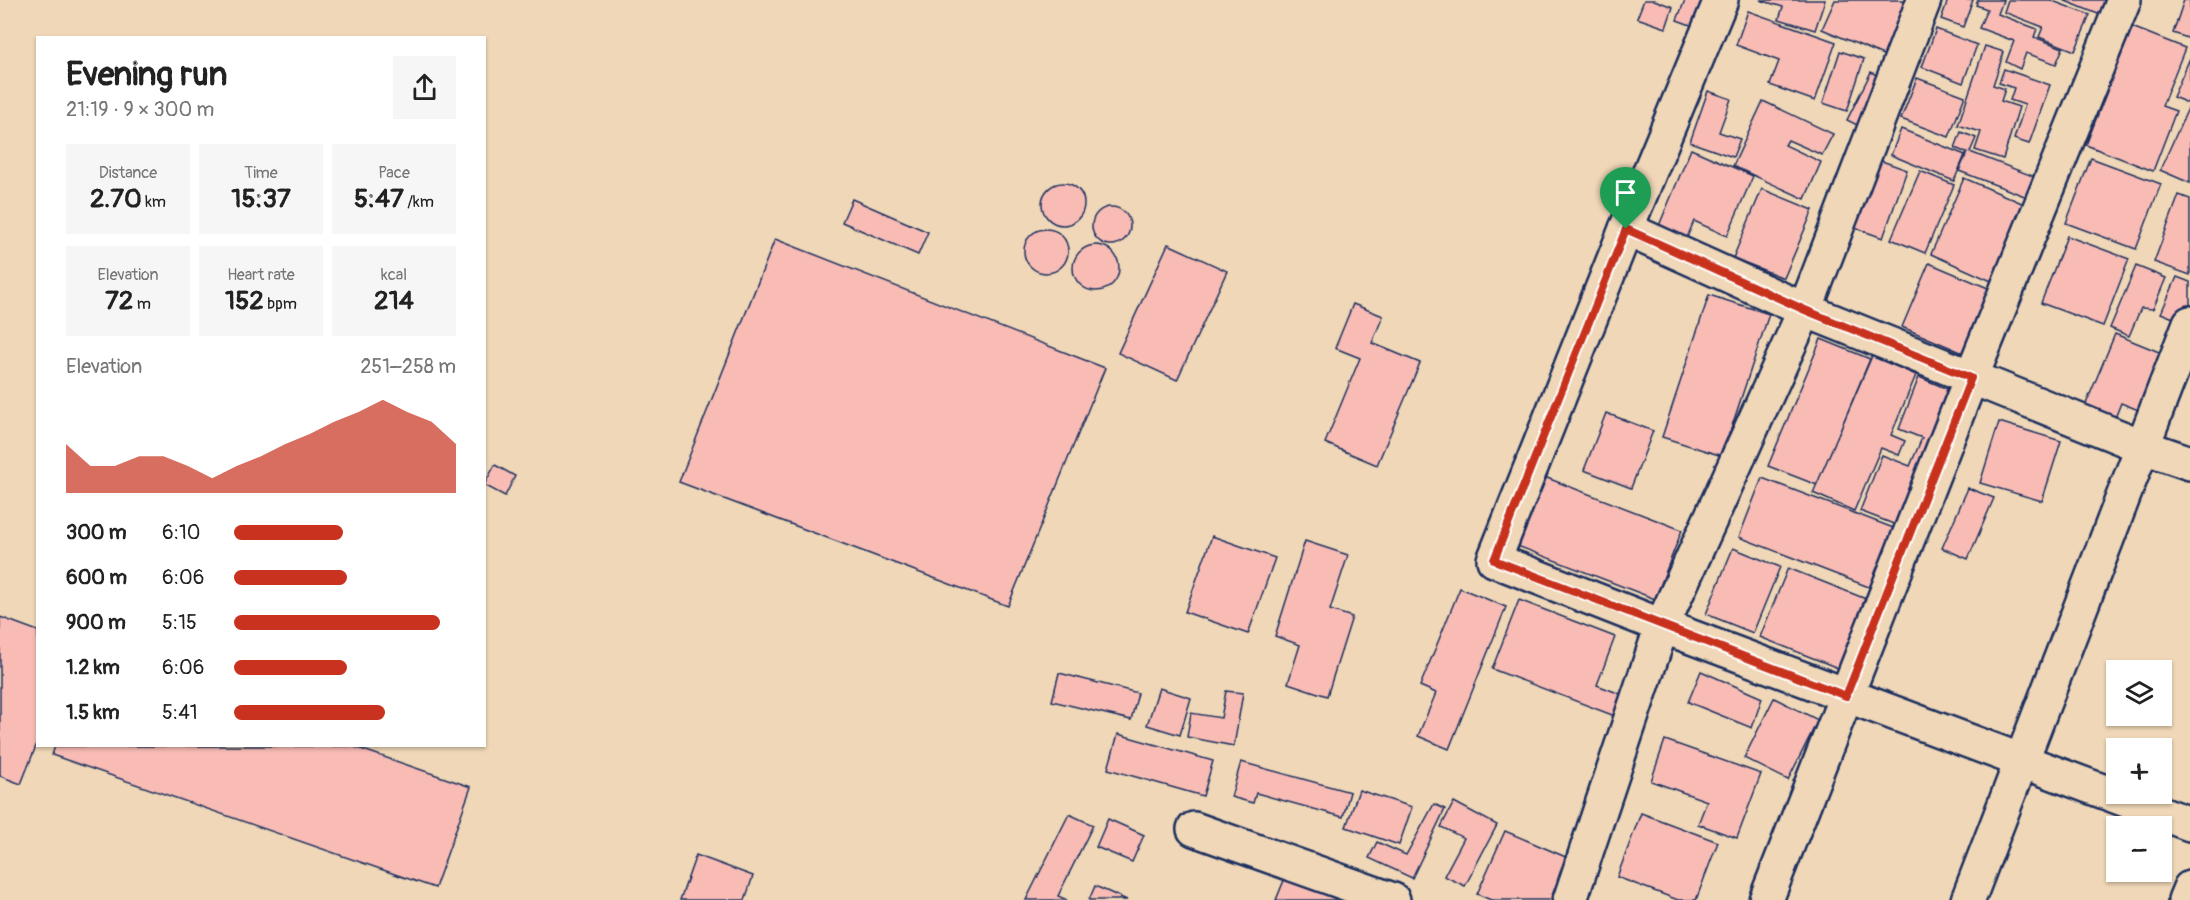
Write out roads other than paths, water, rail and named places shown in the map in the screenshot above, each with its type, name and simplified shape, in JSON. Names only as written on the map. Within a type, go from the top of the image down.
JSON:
[{"type":"street","points":[[1721,0],[1626,229],[1494,560],[1846,696],[2190,824]]},
{"type":"street","points":[[1570,900],[1662,626],[1805,310],[1924,0]]},
{"type":"street","points":[[1766,900],[1971,378],[2124,0]]},
{"type":"street","points":[[1626,229],[1805,310],[2144,447],[2190,463]]},
{"type":"street","points":[[1968,900],[2190,323]]},
{"type":"street","points":[[1194,829],[1393,900]]},
{"type":"street","points":[[2185,900],[2190,888]]}]
